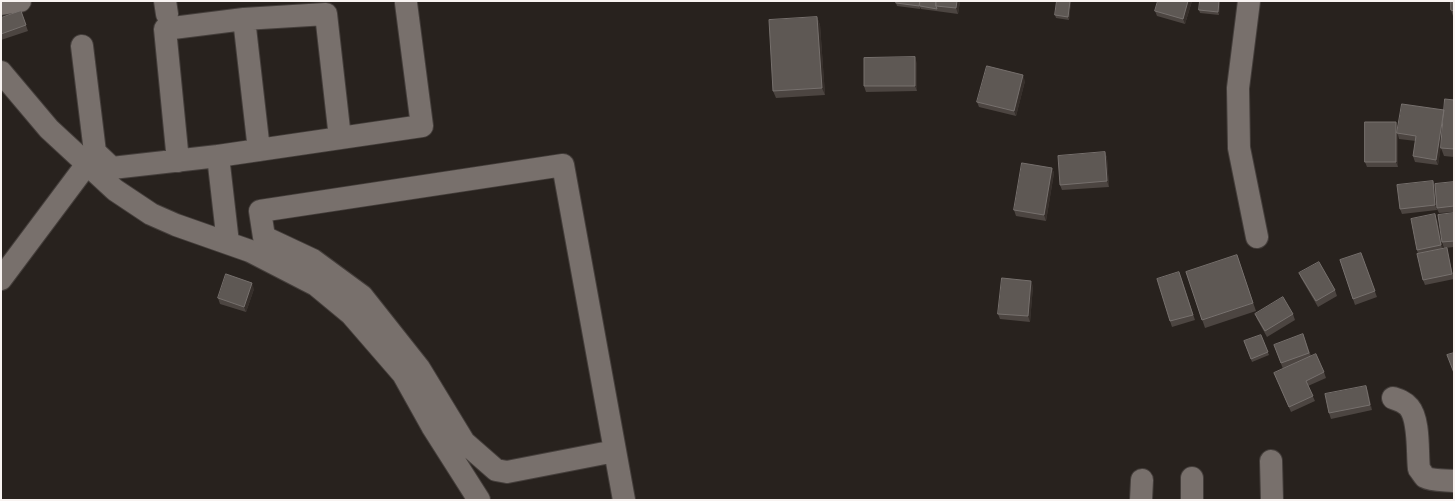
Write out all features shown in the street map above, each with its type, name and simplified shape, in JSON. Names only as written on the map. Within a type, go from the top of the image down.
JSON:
[{"type":"street","points":[[1,4],[20,1]]},
{"type":"street","points":[[1249,1],[1238,88],[1239,148],[1257,237]]},
{"type":"street","points":[[82,46],[95,152],[112,168],[218,156],[422,126],[406,3]]},
{"type":"street","points":[[178,160],[165,29],[244,19],[326,14],[340,138]]},
{"type":"street","points":[[244,19],[259,150]]},
{"type":"street","points":[[1,72],[49,129],[115,190],[151,214],[176,225],[228,243],[262,247],[313,260],[362,296],[419,368],[464,442],[496,470],[507,472],[615,451]]},
{"type":"street","points":[[218,156],[228,243]]},
{"type":"street","points":[[1,279],[87,164]]},
{"type":"street","points":[[262,247],[260,211],[563,165],[624,500]]},
{"type":"street","points":[[262,247],[316,285],[350,314],[403,374],[432,426],[479,500]]},
{"type":"street","points":[[1393,398],[1404,402],[1410,408],[1415,419],[1419,469],[1425,477],[1454,481]]},
{"type":"street","points":[[1272,461],[1272,500]]},
{"type":"street","points":[[1192,478],[1192,500]]},
{"type":"building","points":[[897,1],[920,1],[919,6],[896,3]]},
{"type":"building","points":[[920,1],[936,1],[937,9],[920,6]]},
{"type":"building","points":[[936,1],[957,1],[956,8],[936,6]]},
{"type":"building","points":[[1057,1],[1070,1],[1068,17],[1055,15]]},
{"type":"building","points":[[1158,1],[1188,1],[1183,19],[1155,11]]},
{"type":"building","points":[[1200,1],[1219,1],[1218,12],[1199,10]]},
{"type":"building","points":[[1451,1],[1454,1],[1454,11],[1451,10]]},
{"type":"building","points":[[21,11],[26,25],[1,34],[1,18]]},
{"type":"building","points":[[817,17],[822,88],[773,91],[769,20]]},
{"type":"building","points":[[915,57],[915,86],[864,86],[864,58]]},
{"type":"building","points":[[987,66],[1023,75],[1014,111],[977,102]]},
{"type":"building","points":[[1445,99],[1454,100],[1454,149],[1441,148]]},
{"type":"building","points":[[1402,104],[1444,110],[1436,160],[1413,156],[1416,136],[1397,133]]},
{"type":"building","points":[[1365,122],[1396,122],[1396,162],[1365,162]]},
{"type":"building","points":[[1105,152],[1107,181],[1060,185],[1058,156]]},
{"type":"building","points":[[1022,163],[1052,168],[1044,215],[1014,210]]},
{"type":"building","points":[[1433,181],[1435,205],[1400,209],[1397,185]]},
{"type":"building","points":[[1454,182],[1454,206],[1437,208],[1435,184]]},
{"type":"building","points":[[1454,213],[1454,241],[1442,242],[1438,215]]},
{"type":"building","points":[[1435,214],[1441,245],[1417,250],[1411,219]]},
{"type":"building","points":[[1447,248],[1452,274],[1423,280],[1417,254]]},
{"type":"building","points":[[1361,253],[1375,291],[1353,299],[1340,260]]},
{"type":"building","points":[[1237,255],[1253,303],[1202,320],[1186,272]]},
{"type":"building","points":[[1319,262],[1335,290],[1316,301],[1299,273]]},
{"type":"building","points":[[1179,272],[1193,315],[1170,321],[1157,279]]},
{"type":"building","points":[[226,274],[252,283],[244,307],[218,298]]},
{"type":"building","points":[[1002,278],[1031,281],[1028,316],[998,314]]},
{"type":"building","points":[[1283,297],[1293,314],[1265,331],[1255,314]]},
{"type":"building","points":[[1303,334],[1309,353],[1281,363],[1274,345]]},
{"type":"building","points":[[1261,335],[1268,352],[1251,359],[1244,341]]},
{"type":"building","points":[[1454,353],[1454,373],[1447,355]]},
{"type":"building","points":[[1316,354],[1324,372],[1306,381],[1313,396],[1289,407],[1274,373]]},
{"type":"building","points":[[1366,386],[1370,405],[1329,413],[1325,394]]}]
